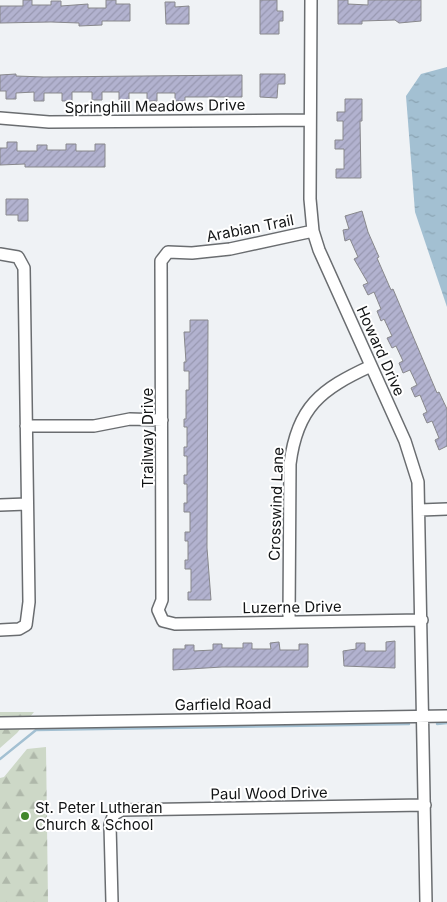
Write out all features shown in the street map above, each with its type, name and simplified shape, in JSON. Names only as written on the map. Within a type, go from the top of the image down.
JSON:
[{"type":"street","name":"Howard Drive","points":[[311,0],[310,205],[313,231],[319,250],[411,456],[418,482],[426,902]]},
{"type":"street","name":"Springhill Meadows Drive","points":[[0,118],[49,122],[310,120]]},
{"type":"street","name":"Arabian Trail","points":[[164,255],[174,251],[192,252],[230,249],[313,231]]},
{"type":"street","points":[[0,254],[18,257],[24,268],[29,602],[26,625],[19,629],[0,630]]},
{"type":"street","name":"Trailway Drive","points":[[163,621],[158,610],[162,600],[161,261],[164,255]]},
{"type":"street","name":"Crosswind Lane","points":[[289,621],[290,464],[292,442],[304,414],[319,396],[338,381],[371,366]]},
{"type":"street","points":[[26,426],[94,426],[130,419],[162,420]]},
{"type":"street","points":[[0,504],[28,504]]},
{"type":"street","points":[[420,510],[447,509]]},
{"type":"street","name":"Luzerne Drive","points":[[163,621],[175,624],[422,620]]},
{"type":"street","name":"Garfield Road","points":[[0,723],[447,716]]},
{"type":"street","name":"Paul Wood Drive","points":[[112,902],[110,825],[114,814],[126,810],[425,805]]},
{"type":"green space","points":[[0,712],[34,712],[17,733],[0,748]]},
{"type":"green space","name":"St. Peter Lutheran Church & School","points":[[46,747],[48,902],[0,902],[0,778],[4,777],[27,749]]},
{"type":"water","points":[[447,67],[447,307],[415,212],[406,96],[421,74]]},
{"type":"building","points":[[23,0],[32,0],[32,5],[51,5],[51,1],[61,1],[61,6],[88,4],[88,8],[106,8],[106,0],[116,0],[116,4],[130,4],[130,21],[102,21],[102,25],[79,26],[79,23],[0,23],[0,6],[23,6]]},
{"type":"building","points":[[260,0],[277,0],[277,11],[283,11],[283,21],[279,21],[279,34],[260,34]]},
{"type":"building","points":[[338,0],[348,0],[348,4],[368,5],[368,0],[421,0],[421,21],[399,23],[395,20],[362,21],[362,24],[338,24]]},
{"type":"building","points":[[165,2],[175,2],[175,7],[189,6],[189,24],[166,24]]},
{"type":"building","points":[[16,74],[16,76],[44,77],[242,75],[242,97],[185,97],[185,101],[175,101],[175,93],[157,93],[157,101],[147,101],[147,93],[129,93],[129,100],[119,100],[119,92],[102,92],[102,100],[92,100],[92,92],[72,92],[72,101],[62,101],[62,93],[44,93],[44,101],[34,101],[34,92],[16,93],[16,99],[6,99],[6,91],[0,91],[0,75]]},
{"type":"building","points":[[260,74],[285,74],[285,84],[278,84],[277,98],[260,97]]},
{"type":"building","points":[[345,99],[362,99],[362,121],[360,121],[361,178],[336,178],[336,169],[344,169],[344,149],[335,149],[335,140],[343,140],[343,121],[337,121],[337,112],[345,112]]},
{"type":"building","points":[[7,142],[17,142],[17,151],[37,151],[37,145],[47,145],[47,150],[66,150],[66,144],[76,144],[76,151],[95,151],[95,144],[105,144],[105,167],[25,167],[25,164],[0,165],[0,148],[7,148]]},
{"type":"building","points":[[6,199],[28,199],[28,221],[18,221],[18,215],[6,215]]},
{"type":"building","points":[[362,211],[368,232],[379,257],[377,258],[391,290],[393,289],[437,393],[439,392],[447,409],[447,446],[439,450],[435,440],[439,438],[432,421],[427,423],[423,414],[427,412],[420,395],[415,397],[411,388],[417,385],[410,370],[403,373],[399,363],[403,361],[396,346],[392,348],[387,338],[392,336],[384,319],[381,321],[377,311],[381,309],[374,292],[368,295],[363,285],[368,283],[354,259],[358,257],[350,239],[345,241],[343,230],[349,229],[345,216]]},
{"type":"building","points":[[190,320],[208,320],[207,548],[211,600],[188,600],[188,592],[191,592],[191,569],[185,569],[185,560],[188,560],[188,541],[185,541],[185,532],[190,532],[190,512],[184,512],[184,503],[187,503],[187,484],[184,484],[184,475],[187,475],[187,456],[184,456],[184,447],[187,447],[187,427],[184,427],[184,419],[186,419],[186,390],[189,390],[189,371],[184,371],[184,362],[186,362],[184,332],[190,332]]},
{"type":"building","points":[[395,641],[395,668],[344,666],[343,651],[356,649],[356,643],[365,643],[365,651],[386,651],[386,642]]},
{"type":"building","points":[[279,642],[280,650],[299,650],[299,644],[308,644],[308,667],[222,667],[173,670],[173,649],[185,649],[185,645],[194,645],[194,651],[213,650],[213,644],[222,644],[222,648],[243,648],[243,643],[252,643],[252,649],[271,649],[270,643]]},
{"type":"waterway","points":[[437,724],[447,723]]},
{"type":"waterway","points":[[0,759],[36,730],[409,724]]},
{"type":"place","name":"St. Peter Lutheran Church & School","points":[[25,816]]}]
